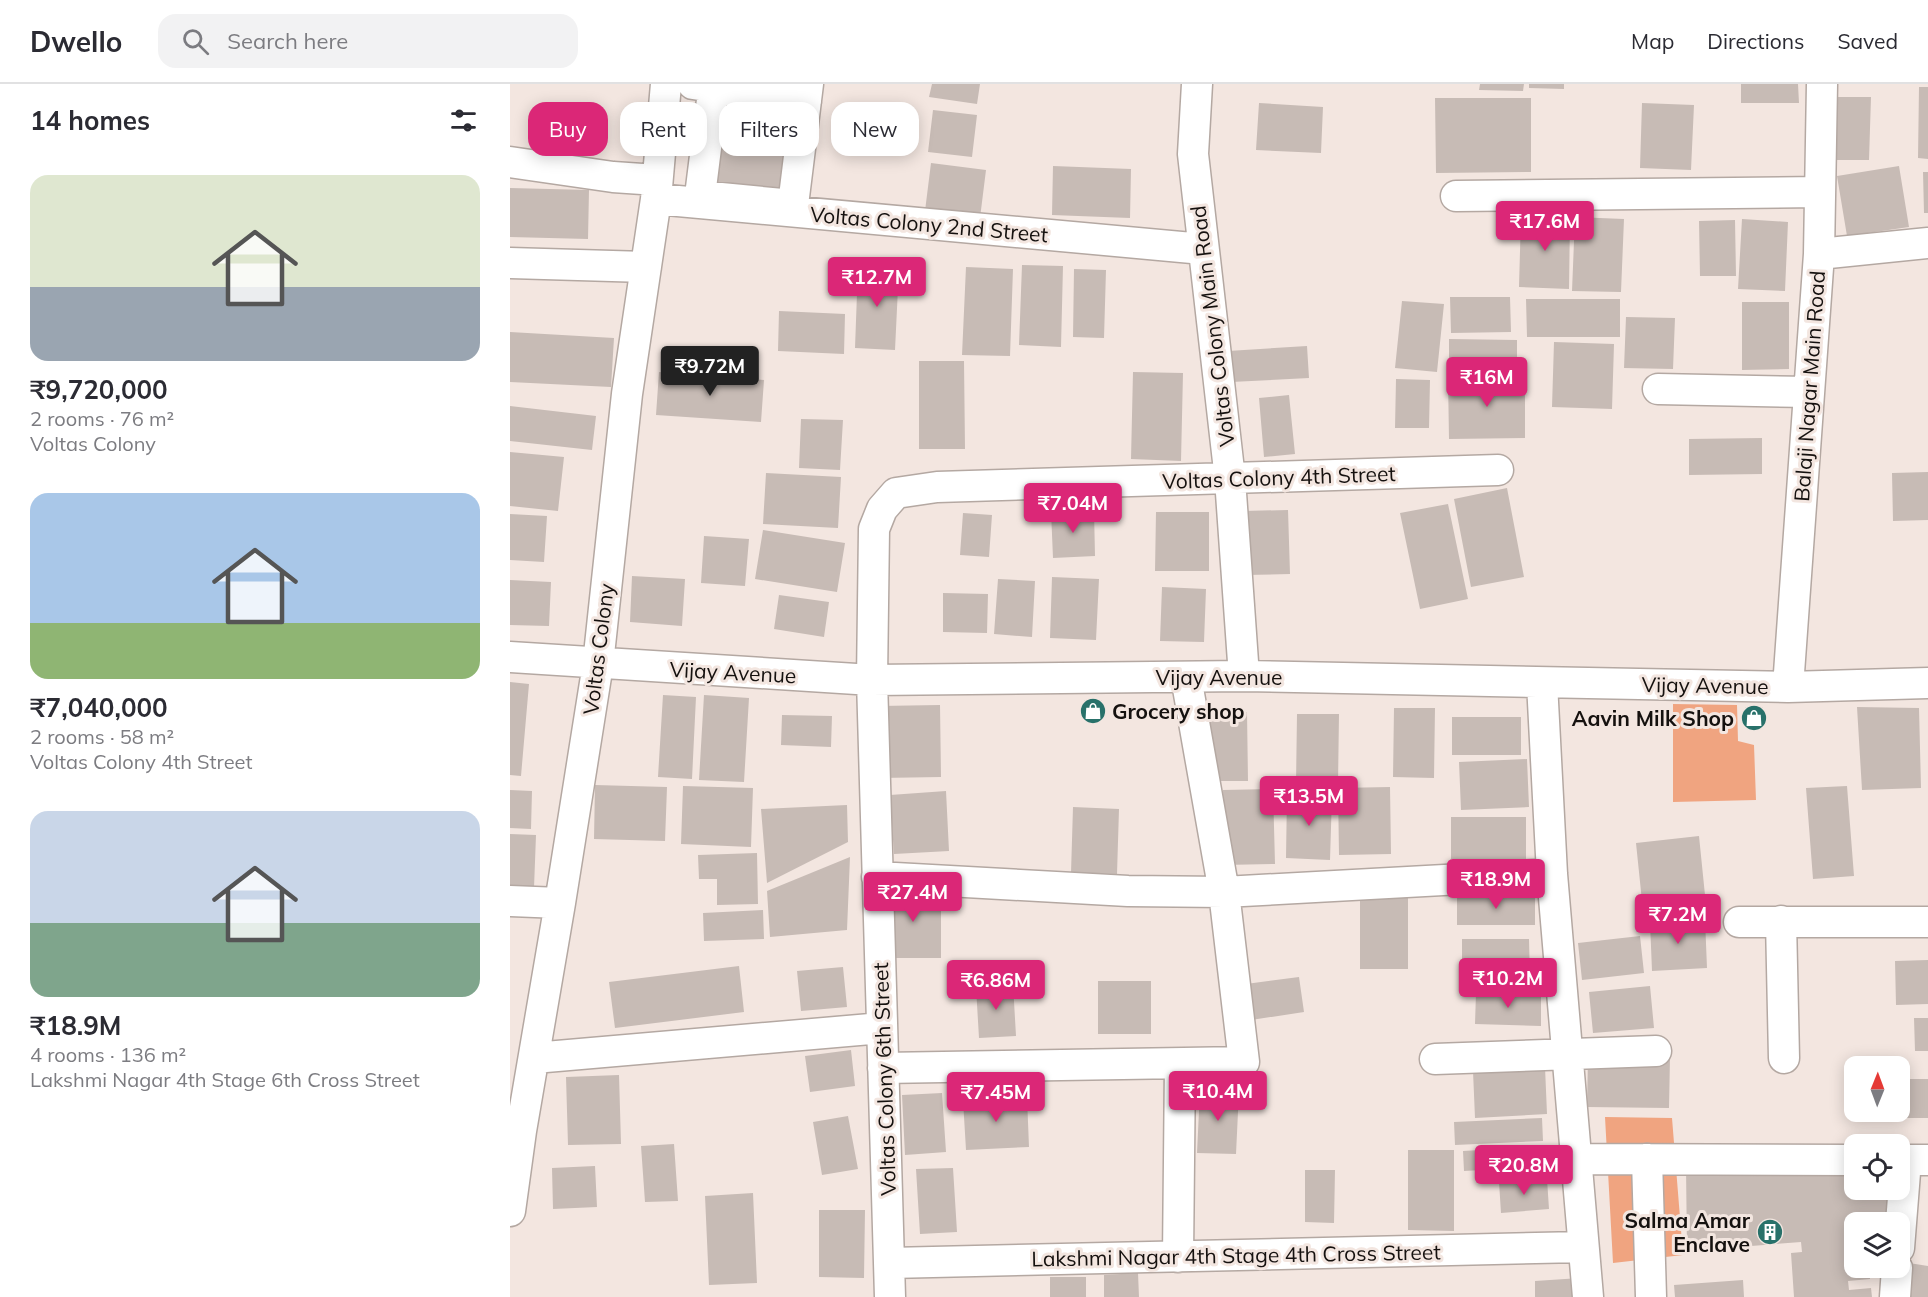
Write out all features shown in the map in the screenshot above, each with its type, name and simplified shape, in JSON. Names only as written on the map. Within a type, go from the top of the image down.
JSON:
[{"type":"street","name":"Voltas Colony","points":[[510,1211],[515,1131],[534,1058],[598,664],[627,394],[656,190],[666,84]]},
{"type":"street","name":"Voltas Colony Main Road","points":[[1197,84],[1192,154],[1230,479],[1244,676]]},
{"type":"street","name":"Balaji Nagar Main Road","points":[[1788,687],[1819,254],[1822,84]]},
{"type":"street","points":[[707,85],[807,92],[793,205],[699,196],[707,85]]},
{"type":"street","name":"Voltas Colony 2nd Street","points":[[510,162],[613,177],[656,190],[1203,249]]},
{"type":"street","points":[[1456,196],[1820,192]]},
{"type":"street","points":[[1819,254],[1928,243]]},
{"type":"street","points":[[510,262],[646,267]]},
{"type":"street","points":[[1659,389],[1809,392]]},
{"type":"street","name":"Voltas Colony 4th Street","points":[[872,680],[874,529],[882,509],[896,493],[937,487],[1498,470]]},
{"type":"street","name":"Vijay Avenue","points":[[510,657],[872,680],[1244,676],[1788,687],[1928,683]]},
{"type":"street","points":[[883,1068],[1244,1062],[1224,892],[1186,677]]},
{"type":"street","name":"Voltas Colony 6th Street","points":[[872,680],[890,1297]]},
{"type":"street","points":[[1542,683],[1552,874],[1588,1297]]},
{"type":"street","points":[[877,877],[1128,891],[1224,892],[1552,874]]},
{"type":"street","points":[[510,901],[560,903]]},
{"type":"street","points":[[1782,921],[1784,1058]]},
{"type":"street","points":[[1739,922],[1928,922]]},
{"type":"street","points":[[534,1058],[882,1028]]},
{"type":"street","points":[[1435,1059],[1656,1051]]},
{"type":"street","points":[[1178,1257],[1180,1064]]},
{"type":"street","points":[[1575,1159],[1844,1160]]},
{"type":"street","points":[[1647,1159],[1651,1297]]},
{"type":"street","points":[[1904,1212],[1911,1160]]},
{"type":"street","name":"Lakshmi Nagar 4th Stage 4th Cross Street","points":[[890,1263],[1582,1247]]},
{"type":"street","points":[[1895,1297],[1897,1278]]},
{"type":"shaded area","points":[[1673,704],[1737,705],[1738,741],[1754,745],[1756,800],[1673,802]]},
{"type":"shaded area","points":[[1605,1117],[1672,1118],[1683,1255],[1613,1263]]},
{"type":"building","points":[[932,84],[980,84],[977,104],[929,97]]},
{"type":"building","points":[[1480,84],[1524,84],[1523,91],[1479,90]]},
{"type":"building","points":[[1529,84],[1564,84],[1564,89],[1529,88]]},
{"type":"building","points":[[1741,84],[1798,84],[1799,103],[1741,103]]},
{"type":"building","points":[[1919,87],[1928,87],[1928,159],[1918,158]]},
{"type":"building","points":[[1833,97],[1871,97],[1869,160],[1832,160]]},
{"type":"building","points":[[1435,98],[1531,98],[1531,172],[1436,173]]},
{"type":"building","points":[[714,101],[723,102],[719,102],[719,156],[793,156],[788,200],[704,190]]},
{"type":"building","points":[[1259,103],[1323,107],[1321,153],[1256,150]]},
{"type":"building","points":[[1642,103],[1694,105],[1691,170],[1640,168]]},
{"type":"building","points":[[933,110],[977,115],[972,157],[928,152]]},
{"type":"building","points":[[931,163],[986,170],[979,226],[924,219]]},
{"type":"building","points":[[1053,166],[1131,169],[1130,218],[1052,215]]},
{"type":"building","points":[[1899,166],[1909,227],[1847,236],[1837,176]]},
{"type":"building","points":[[1923,172],[1928,172],[1928,213],[1924,213]]},
{"type":"building","points":[[510,188],[589,190],[588,239],[510,237]]},
{"type":"building","points":[[1521,216],[1570,217],[1569,289],[1519,287]]},
{"type":"building","points":[[1575,217],[1624,219],[1621,292],[1572,291]]},
{"type":"building","points":[[1742,219],[1788,222],[1785,291],[1738,289]]},
{"type":"building","points":[[1735,220],[1736,276],[1700,276],[1699,221]]},
{"type":"building","points":[[1022,265],[1063,266],[1061,347],[1019,345]]},
{"type":"building","points":[[858,266],[899,267],[895,350],[855,348]]},
{"type":"building","points":[[966,267],[1013,269],[1010,356],[962,355]]},
{"type":"building","points":[[1074,269],[1106,270],[1104,338],[1073,337]]},
{"type":"building","points":[[1450,297],[1510,297],[1511,332],[1451,333]]},
{"type":"building","points":[[1526,299],[1620,299],[1620,337],[1527,337]]},
{"type":"building","points":[[1402,301],[1444,304],[1437,372],[1395,368]]},
{"type":"building","points":[[1742,302],[1789,302],[1789,369],[1742,370]]},
{"type":"building","points":[[779,311],[845,314],[844,354],[778,351]]},
{"type":"building","points":[[1626,317],[1675,318],[1673,369],[1624,368]]},
{"type":"building","points":[[510,332],[614,338],[611,387],[510,382]]},
{"type":"building","points":[[1449,339],[1517,340],[1517,369],[1449,368]]},
{"type":"building","points":[[1554,342],[1614,344],[1612,409],[1552,407]]},
{"type":"building","points":[[1307,346],[1309,378],[1231,382],[1228,351]]},
{"type":"building","points":[[919,361],[964,361],[965,449],[919,449]]},
{"type":"building","points":[[659,372],[764,380],[761,422],[656,415]]},
{"type":"building","points":[[1133,372],[1183,373],[1181,461],[1131,459]]},
{"type":"building","points":[[1525,377],[1525,438],[1449,439],[1448,378]]},
{"type":"building","points":[[1396,379],[1430,380],[1429,428],[1395,428]]},
{"type":"building","points":[[1289,395],[1295,454],[1264,457],[1259,398]]},
{"type":"building","points":[[510,406],[596,416],[592,450],[510,441]]},
{"type":"building","points":[[801,419],[843,420],[840,470],[799,468]]},
{"type":"building","points":[[1762,438],[1762,474],[1689,475],[1689,439]]},
{"type":"building","points":[[510,452],[564,457],[558,511],[510,506]]},
{"type":"building","points":[[1928,472],[1928,520],[1893,521],[1892,473]]},
{"type":"building","points":[[766,473],[841,477],[838,528],[763,524]]},
{"type":"building","points":[[1507,488],[1524,577],[1471,587],[1454,499]]},
{"type":"building","points":[[1448,504],[1468,599],[1420,609],[1400,513]]},
{"type":"building","points":[[1094,510],[1095,556],[1053,558],[1051,511]]},
{"type":"building","points":[[1288,510],[1290,574],[1245,575],[1243,511]]},
{"type":"building","points":[[1156,512],[1209,512],[1209,571],[1155,571]]},
{"type":"building","points":[[963,513],[992,515],[989,557],[960,555]]},
{"type":"building","points":[[510,514],[547,516],[544,562],[510,560]]},
{"type":"building","points":[[763,530],[845,543],[837,592],[755,579]]},
{"type":"building","points":[[704,536],[749,539],[745,586],[701,583]]},
{"type":"building","points":[[632,576],[685,579],[682,626],[630,622]]},
{"type":"building","points":[[1052,577],[1099,579],[1096,640],[1050,638]]},
{"type":"building","points":[[998,579],[1035,581],[1032,637],[994,634]]},
{"type":"building","points":[[510,580],[551,582],[549,626],[510,625]]},
{"type":"building","points":[[1162,587],[1206,589],[1204,642],[1160,641]]},
{"type":"building","points":[[943,593],[988,594],[987,633],[943,632]]},
{"type":"building","points":[[779,595],[829,602],[824,637],[774,629]]},
{"type":"building","points":[[510,682],[529,684],[521,776],[510,775]]},
{"type":"building","points":[[663,695],[696,697],[692,779],[658,777]]},
{"type":"building","points":[[704,695],[749,698],[744,782],[699,780]]},
{"type":"building","points":[[940,705],[941,777],[880,778],[879,706]]},
{"type":"building","points":[[1857,707],[1919,708],[1921,788],[1862,790]]},
{"type":"building","points":[[1394,708],[1435,708],[1434,778],[1393,777]]},
{"type":"building","points":[[1207,712],[1247,712],[1248,781],[1208,781]]},
{"type":"building","points":[[1297,714],[1339,714],[1338,784],[1296,784]]},
{"type":"building","points":[[782,715],[832,716],[831,747],[781,745]]},
{"type":"building","points":[[1452,717],[1521,717],[1521,755],[1452,755]]},
{"type":"building","points":[[1527,759],[1529,807],[1461,810],[1459,762]]},
{"type":"building","points":[[595,785],[667,787],[665,841],[594,839]]},
{"type":"building","points":[[683,786],[753,788],[751,847],[681,844]]},
{"type":"building","points":[[1847,786],[1854,876],[1813,879],[1806,788]]},
{"type":"building","points":[[1390,787],[1391,854],[1339,855],[1338,788]]},
{"type":"building","points":[[1273,789],[1275,864],[1224,865],[1223,790]]},
{"type":"building","points":[[510,790],[532,791],[531,829],[510,828]]},
{"type":"building","points":[[946,791],[949,851],[894,854],[890,795]]},
{"type":"building","points":[[1287,794],[1332,795],[1330,860],[1286,858]]},
{"type":"building","points":[[847,805],[848,842],[767,883],[761,809]]},
{"type":"building","points":[[1073,807],[1119,809],[1117,874],[1071,873]]},
{"type":"building","points":[[1451,817],[1526,817],[1526,859],[1451,859]]},
{"type":"building","points":[[510,834],[536,835],[534,888],[510,887]]},
{"type":"building","points":[[1699,836],[1706,905],[1643,911],[1636,843]]},
{"type":"building","points":[[757,853],[758,904],[717,905],[717,879],[699,879],[698,855]]},
{"type":"building","points":[[850,857],[847,930],[770,937],[767,891]]},
{"type":"building","points":[[884,888],[941,888],[941,958],[884,958]]},
{"type":"building","points":[[1360,896],[1408,896],[1408,969],[1360,969]]},
{"type":"building","points":[[1457,896],[1535,896],[1535,925],[1457,925]]},
{"type":"building","points":[[763,910],[764,939],[704,941],[703,913]]},
{"type":"building","points":[[1705,919],[1707,968],[1652,971],[1650,922]]},
{"type":"building","points":[[1640,936],[1644,973],[1582,980],[1578,943]]},
{"type":"building","points":[[1462,939],[1529,939],[1530,979],[1462,979]]},
{"type":"building","points":[[1928,960],[1928,1004],[1896,1005],[1895,961]]},
{"type":"building","points":[[739,966],[744,1012],[615,1028],[609,982]]},
{"type":"building","points":[[843,967],[847,1007],[801,1011],[797,971]]},
{"type":"building","points":[[1299,977],[1304,1012],[1251,1020],[1246,984]]},
{"type":"building","points":[[1098,981],[1151,981],[1151,1034],[1098,1034]]},
{"type":"building","points":[[1013,984],[1016,1036],[979,1038],[976,987]]},
{"type":"building","points":[[1650,986],[1654,1028],[1593,1033],[1589,992]]},
{"type":"building","points":[[1476,993],[1541,994],[1541,1026],[1475,1024]]},
{"type":"building","points":[[1914,1018],[1928,1018],[1928,1051],[1915,1051]]},
{"type":"building","points":[[851,1050],[855,1086],[810,1092],[805,1056]]},
{"type":"building","points":[[1588,1056],[1670,1057],[1669,1108],[1587,1107]]},
{"type":"building","points":[[1545,1067],[1547,1114],[1475,1118],[1473,1071]]},
{"type":"building","points":[[619,1075],[621,1144],[568,1145],[566,1077]]},
{"type":"building","points":[[1910,1079],[1928,1079],[1928,1118],[1910,1118]]},
{"type":"building","points":[[1200,1090],[1239,1091],[1236,1154],[1197,1153]]},
{"type":"building","points":[[942,1093],[946,1152],[905,1155],[902,1095]]},
{"type":"building","points":[[1027,1097],[1029,1147],[966,1150],[963,1100]]},
{"type":"building","points":[[848,1116],[858,1169],[822,1175],[813,1122]]},
{"type":"building","points":[[1542,1118],[1543,1141],[1455,1145],[1454,1122]]},
{"type":"building","points":[[674,1144],[678,1201],[645,1202],[641,1146]]},
{"type":"building","points":[[1549,1146],[1550,1166],[1464,1171],[1463,1151]]},
{"type":"building","points":[[1408,1150],[1454,1150],[1454,1231],[1408,1230]]},
{"type":"building","points":[[595,1166],[597,1207],[553,1209],[552,1168]]},
{"type":"building","name":"Salma Amar Enclave","points":[[1686,1167],[1844,1173],[1844,1200],[1892,1200],[1892,1212],[1844,1212],[1844,1278],[1870,1278],[1848,1281],[1849,1290],[1871,1288],[1872,1297],[1794,1297],[1791,1253],[1802,1252],[1801,1242],[1687,1251]]},
{"type":"building","points":[[953,1168],[957,1232],[920,1234],[916,1169]]},
{"type":"building","points":[[1305,1170],[1335,1170],[1334,1223],[1305,1222]]},
{"type":"building","points":[[1547,1179],[1549,1209],[1501,1213],[1499,1182]]},
{"type":"building","points":[[753,1193],[757,1283],[709,1285],[705,1196]]},
{"type":"building","points":[[819,1210],[865,1210],[864,1278],[819,1277]]},
{"type":"building","points":[[1910,1263],[1928,1266],[1928,1297],[1905,1297],[1907,1278],[1910,1278]]},
{"type":"building","points":[[1138,1273],[1139,1297],[1104,1297],[1104,1275]]},
{"type":"building","points":[[1050,1277],[1086,1277],[1086,1297],[1050,1297]]},
{"type":"building","points":[[1580,1278],[1580,1297],[1535,1297],[1535,1281]]},
{"type":"building","name":"Salma Amar Enclave","points":[[1743,1280],[1744,1297],[1675,1297],[1674,1285]]},
{"type":"place","name":"Grocery shop","points":[[1093,711]]},
{"type":"place","name":"Aavin Milk Shop","points":[[1754,718]]},
{"type":"place","name":"Salma Amar Enclave","points":[[1770,1232]]}]
